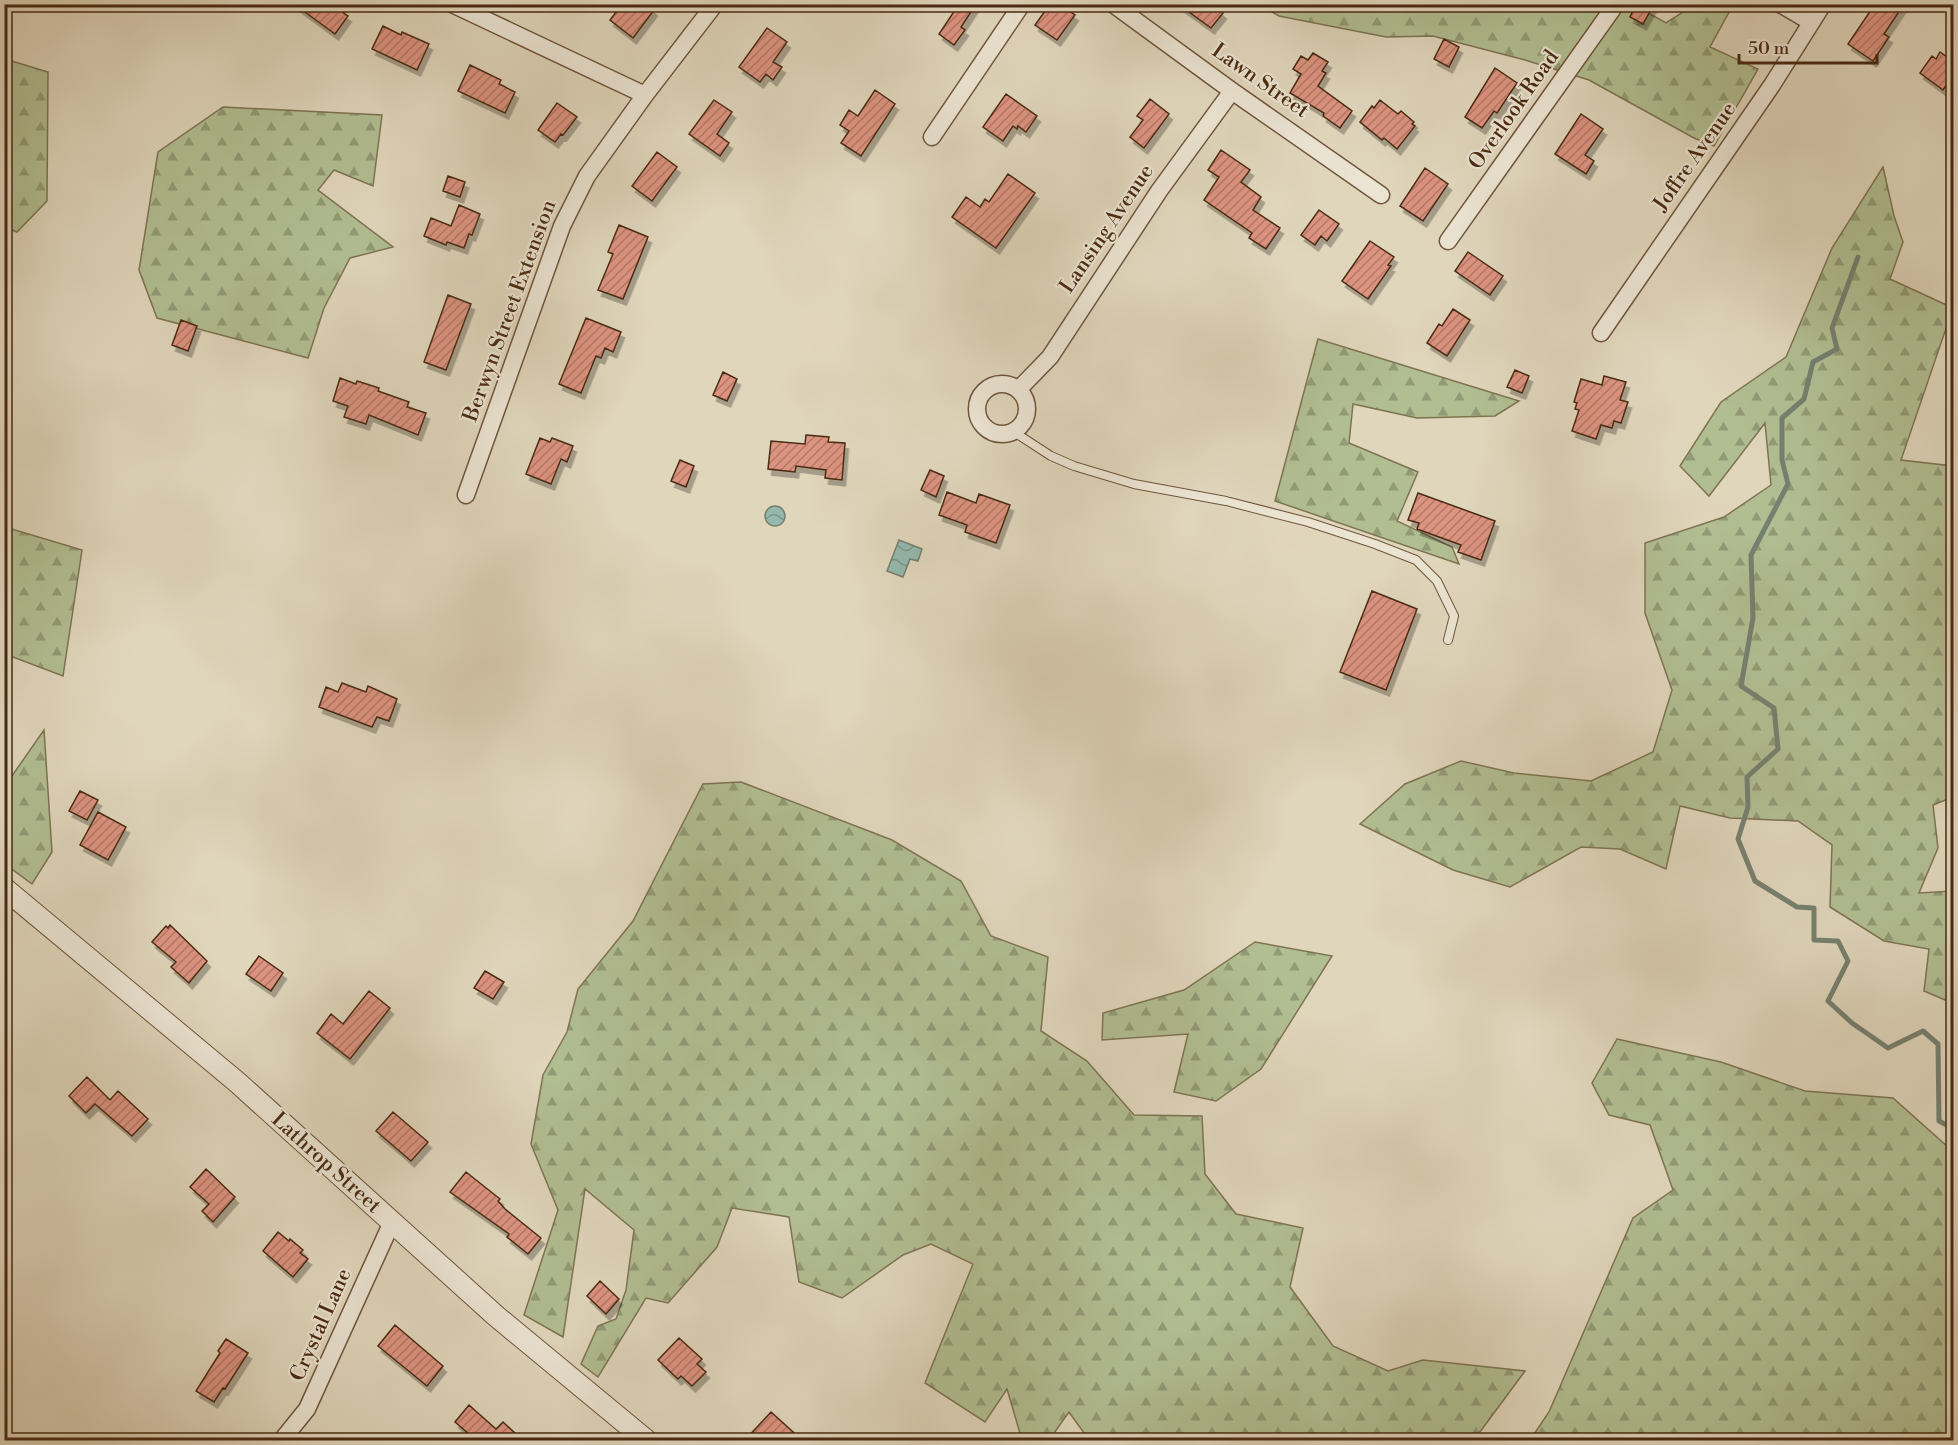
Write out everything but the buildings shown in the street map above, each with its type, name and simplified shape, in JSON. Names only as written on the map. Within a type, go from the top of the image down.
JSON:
[{"type":"street","points":[[452,4],[645,95]]},
{"type":"street","name":"Berwyn Street Extension","points":[[466,495],[561,226],[587,176],[645,95],[715,4]]},
{"type":"street","points":[[932,137],[1022,4]]},
{"type":"street","name":"Lawn Street","points":[[1113,4],[1381,195]]},
{"type":"street","name":"Overlook Road","points":[[1448,241],[1616,4]]},
{"type":"street","points":[[1780,4],[1811,22]]},
{"type":"street","name":"Joffre Avenue","points":[[1601,333],[1772,85],[1823,4]]},
{"type":"street","name":"Lansing Avenue","points":[[1018,390],[1050,357],[1159,191],[1232,91]]},
{"type":"street","points":[[1004,385],[1018,390],[1027,404],[1025,420],[1014,432],[997,434],[989,430],[979,417],[979,400],[990,388],[1004,385]]},
{"type":"street","name":"Lathrop Street","points":[[4,888],[237,1082],[496,1316],[646,1440]]},
{"type":"street","name":"Crystal Lane","points":[[282,1440],[307,1409],[392,1222]]},
{"type":"lane","points":[[1014,432],[1051,456],[1074,466],[1134,483],[1226,501],[1308,522],[1416,560],[1437,581],[1454,616],[1448,640]]},
{"type":"green space","points":[[1632,4],[1666,23],[1694,5],[1733,5],[1710,47],[1758,69],[1714,146],[1694,138],[1589,80],[1525,60],[1433,36],[1386,37],[1279,16],[1260,5]]},
{"type":"green space","points":[[5,59],[48,72],[47,201],[17,232],[5,227]]},
{"type":"green space","points":[[223,107],[382,115],[373,186],[334,170],[318,190],[393,247],[350,258],[324,308],[308,358],[157,318],[139,270],[158,152]]},
{"type":"green space","points":[[1883,167],[1894,216],[1903,242],[1890,279],[1953,308],[1901,460],[1953,466],[1953,797],[1933,805],[1938,848],[1919,893],[1953,891],[1953,983],[1945,1000],[1924,991],[1929,949],[1884,941],[1830,907],[1832,845],[1798,821],[1730,818],[1680,806],[1666,869],[1620,849],[1581,847],[1510,887],[1453,870],[1360,824],[1405,784],[1461,761],[1514,773],[1591,781],[1653,752],[1672,690],[1645,613],[1645,543],[1724,517],[1771,485],[1765,423],[1709,496],[1680,466],[1721,402],[1786,357],[1832,248]]},
{"type":"green space","points":[[1318,339],[1519,401],[1495,416],[1417,418],[1353,404],[1349,443],[1418,472],[1397,521],[1452,547],[1459,564],[1275,501]]},
{"type":"green space","points":[[5,527],[82,550],[63,676],[5,654]]},
{"type":"green space","points":[[44,730],[52,852],[32,884],[5,864],[5,786]]},
{"type":"green space","points":[[741,782],[892,840],[961,881],[991,936],[1048,957],[1041,1031],[1087,1061],[1134,1115],[1202,1116],[1205,1174],[1236,1214],[1303,1228],[1290,1287],[1333,1346],[1388,1371],[1423,1360],[1525,1371],[1474,1440],[1089,1440],[1069,1412],[1049,1440],[1022,1440],[1007,1389],[985,1422],[925,1383],[973,1264],[931,1244],[903,1255],[842,1298],[799,1282],[789,1217],[732,1208],[717,1247],[668,1303],[646,1298],[598,1377],[581,1364],[598,1326],[616,1319],[626,1290],[634,1230],[585,1189],[563,1337],[524,1315],[558,1210],[531,1144],[543,1075],[567,1032],[578,989],[633,921],[703,784]]},
{"type":"green space","points":[[1255,942],[1332,956],[1261,1069],[1216,1101],[1174,1092],[1188,1034],[1102,1040],[1103,1013],[1184,990]]},
{"type":"green space","points":[[1617,1039],[1721,1062],[1805,1091],[1893,1098],[1948,1147],[1953,1147],[1953,1440],[1530,1440],[1549,1412],[1633,1218],[1673,1190],[1650,1125],[1609,1115],[1592,1083]]},
{"type":"water","points":[[775,506],[782,509],[785,516],[782,523],[775,526],[768,523],[765,516],[768,509]]},
{"type":"water","points":[[899,540],[922,549],[918,561],[910,559],[903,577],[887,571]]},
{"type":"waterway","points":[[1858,257],[1832,328],[1837,349],[1813,362],[1804,399],[1782,418],[1782,460],[1788,484],[1751,555],[1753,618],[1741,686],[1774,708],[1778,749],[1747,777],[1748,807],[1738,839],[1755,881],[1797,907],[1814,908],[1814,940],[1838,941],[1848,961],[1828,1001],[1852,1023],[1888,1048],[1923,1031],[1938,1044],[1939,1121],[1954,1129]]}]
